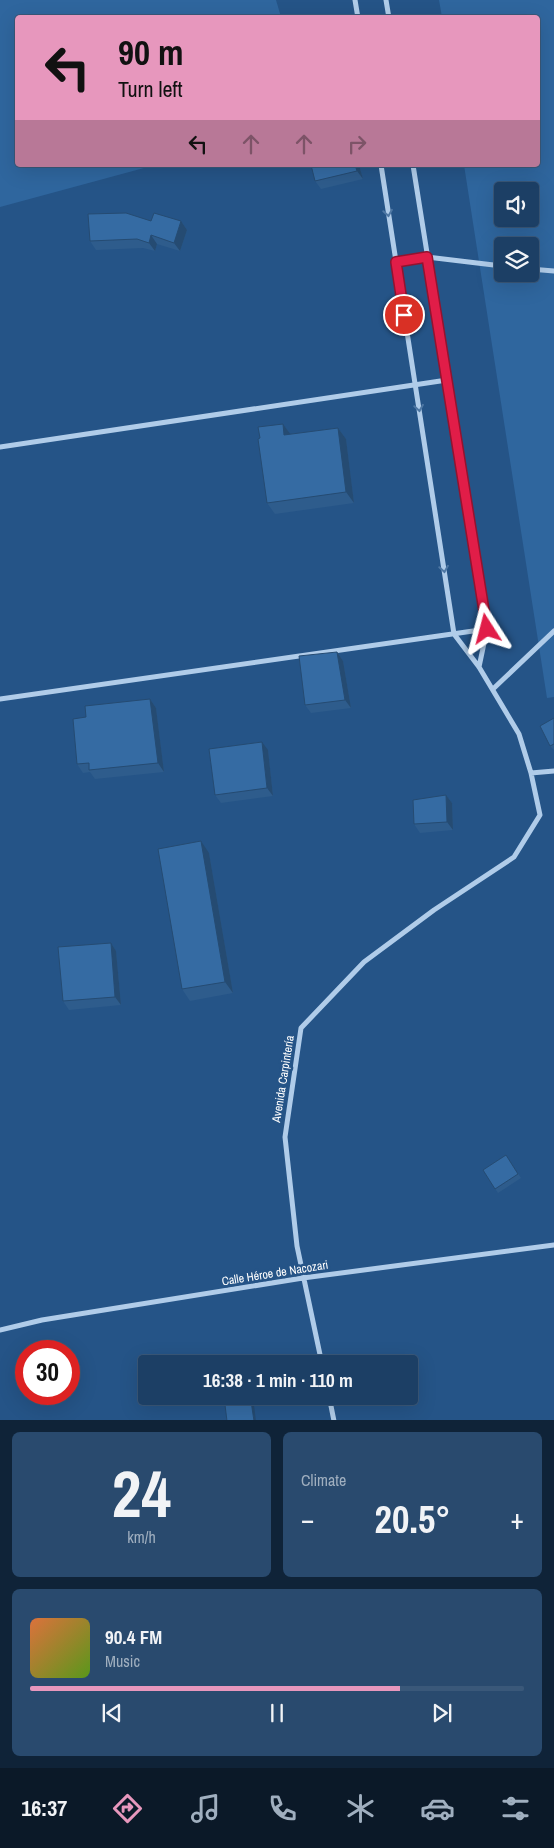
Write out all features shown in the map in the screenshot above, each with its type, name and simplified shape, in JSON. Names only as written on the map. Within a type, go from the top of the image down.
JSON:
[{"type":"street","points":[[355,0],[358,15]]},
{"type":"street","points":[[386,0],[388,15]]},
{"type":"street","points":[[381,167],[454,634],[479,667],[519,734],[531,773],[554,772]]},
{"type":"street","points":[[413,167],[487,629],[479,667]]},
{"type":"street","points":[[396,262],[427,257],[494,265]]},
{"type":"street","points":[[539,270],[554,271]]},
{"type":"street","points":[[0,447],[447,380]]},
{"type":"street","points":[[0,699],[487,629]]},
{"type":"street","points":[[493,689],[554,631]]},
{"type":"street","name":"Avenida Carpintería","points":[[320,1355],[297,1246],[285,1138],[301,1028],[364,962],[434,910],[514,857],[540,815],[531,773]]},
{"type":"street","name":"Calle Héroe de Nacozari","points":[[0,1330],[42,1320],[303,1278],[554,1245]]},
{"type":"street","points":[[331,1405],[334,1420]]},
{"type":"shaded area","points":[[0,0],[276,0],[280,15],[15,15],[15,167],[148,167],[0,207]]},
{"type":"shaded area","points":[[439,0],[554,0],[554,697],[547,698],[464,167],[540,167],[540,15],[442,15]]},
{"type":"building","points":[[312,167],[356,167],[357,171],[315,181]]},
{"type":"building","points":[[126,213],[151,221],[154,213],[181,221],[174,243],[151,235],[149,243],[137,239],[90,241],[88,214]]},
{"type":"building","points":[[283,424],[284,435],[338,428],[346,492],[267,503],[258,427]]},
{"type":"building","points":[[337,652],[345,700],[305,705],[299,656]]},
{"type":"building","points":[[150,699],[158,763],[89,770],[89,763],[77,764],[73,719],[86,717],[85,706]]},
{"type":"building","points":[[554,718],[554,744],[550,746],[540,726]]},
{"type":"building","points":[[262,742],[267,788],[215,795],[209,749]]},
{"type":"building","points":[[446,795],[447,822],[414,824],[413,800]]},
{"type":"building","points":[[201,841],[225,982],[182,989],[158,849]]},
{"type":"building","points":[[111,943],[115,997],[63,1001],[58,947]]},
{"type":"building","points":[[506,1155],[518,1174],[495,1189],[483,1170]]},
{"type":"building","points":[[225,1405],[252,1405],[254,1420],[227,1420]]},
{"type":"route","points":[[404,315],[396,262],[427,257],[487,629]]}]
